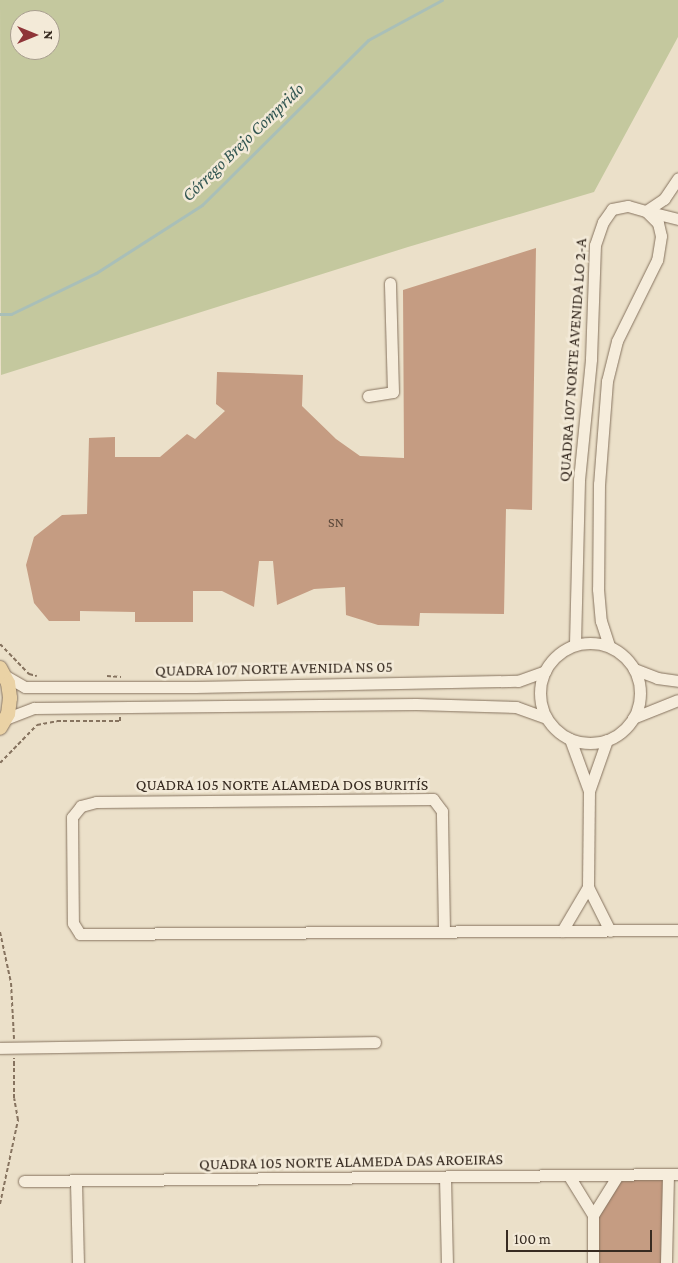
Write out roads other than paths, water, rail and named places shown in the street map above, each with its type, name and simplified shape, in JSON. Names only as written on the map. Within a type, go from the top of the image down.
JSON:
[{"type":"main road","points":[[2,672],[10,698],[3,724]]},
{"type":"street","points":[[646,211],[664,199],[678,178]]},
{"type":"street","name":"QUADRA 107 NORTE AVENIDA LO 2-A","points":[[575,644],[580,480],[591,359],[595,246],[603,222],[612,209],[628,206],[646,211]]},
{"type":"street","points":[[646,211],[678,219]]},
{"type":"street","points":[[609,646],[601,621],[598,589],[599,484],[607,381],[617,341],[657,260],[661,236],[658,224],[646,211]]},
{"type":"street","points":[[368,396],[393,392],[390,283]]},
{"type":"street","points":[[592,642],[609,646],[624,655],[634,669],[639,694],[633,718],[622,732],[607,740],[588,743],[570,739],[556,731],[546,718],[540,695],[544,671],[552,659],[575,644],[592,642]]},
{"type":"street","points":[[634,669],[657,678],[678,681]]},
{"type":"street","name":"QUADRA 107 NORTE AVENIDA NS 05","points":[[2,672],[25,687],[194,687],[518,681],[544,671]]},
{"type":"street","points":[[633,718],[678,700]]},
{"type":"street","points":[[3,724],[34,708],[416,704],[516,707],[546,718]]},
{"type":"street","points":[[570,739],[590,791]]},
{"type":"street","points":[[607,740],[590,791],[588,887],[610,931]]},
{"type":"street","name":"QUADRA 105 NORTE ALAMEDA DOS BURITÍS","points":[[433,799],[442,811],[444,931],[93,936],[78,933],[73,923],[72,822],[74,812],[86,803],[433,799]]},
{"type":"street","points":[[562,931],[588,887]]},
{"type":"street","points":[[444,931],[678,930]]},
{"type":"street","points":[[0,1048],[375,1042]]},
{"type":"street","points":[[666,1263],[673,1174]]},
{"type":"street","name":"QUADRA 105 NORTE ALAMEDA DAS AROEIRAS","points":[[24,1182],[673,1174]]},
{"type":"street","points":[[593,1216],[618,1175]]},
{"type":"street","points":[[569,1176],[593,1216],[593,1263]]},
{"type":"street","points":[[446,1177],[447,1263]]},
{"type":"street","points":[[76,1182],[78,1263]]},
{"type":"waterway","name":"Córrego Brejo Comprido","points":[[0,314],[11,314],[96,273],[202,205],[368,40],[442,0]]}]
